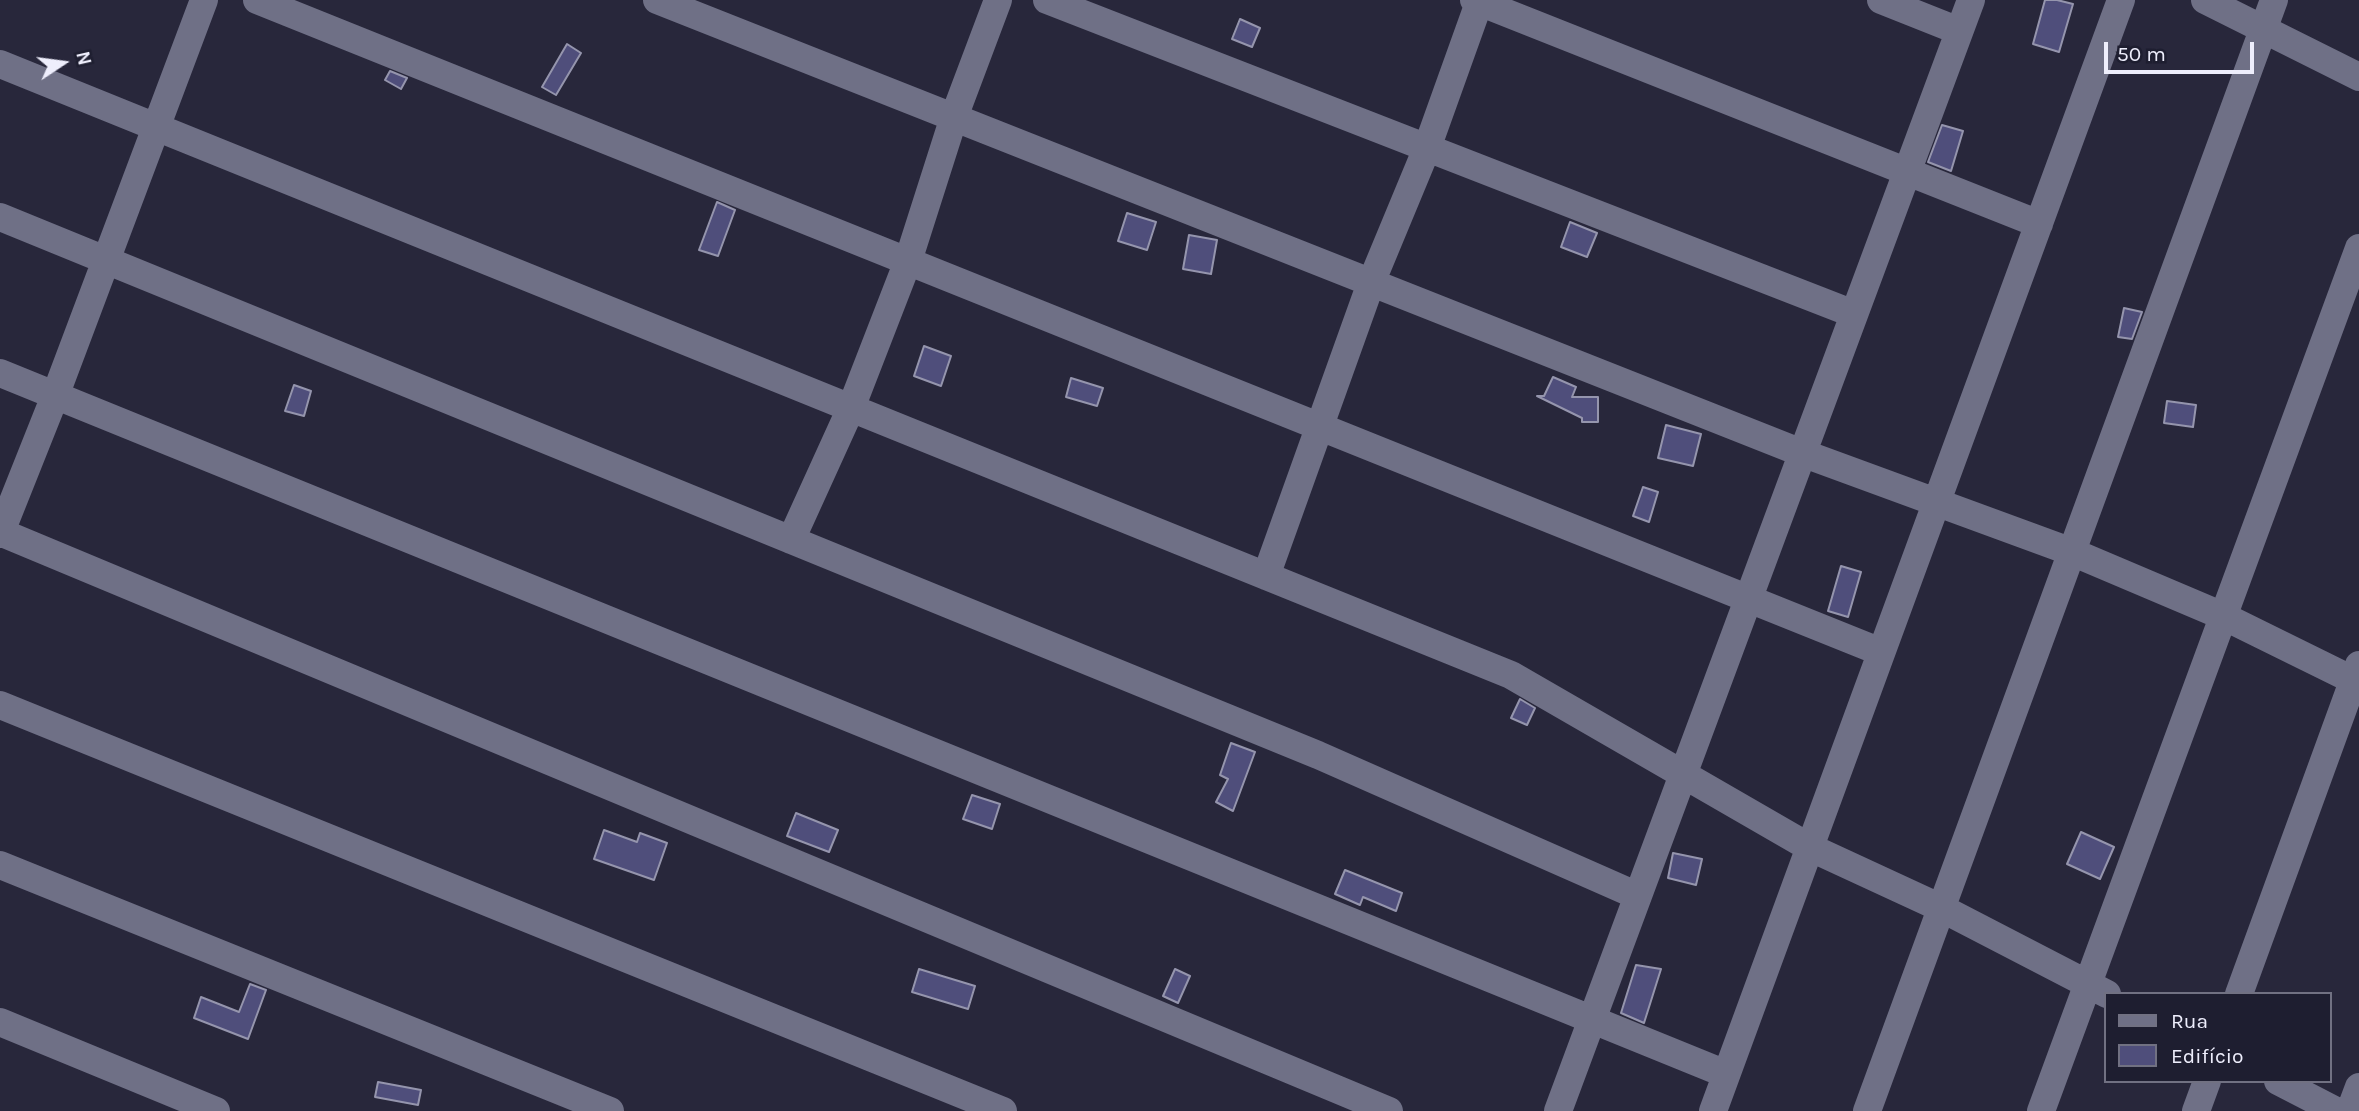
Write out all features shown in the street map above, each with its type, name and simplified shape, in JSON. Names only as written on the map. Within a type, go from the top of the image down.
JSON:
[{"type":"street","points":[[204,0],[55,396],[0,532],[1389,1111]]},
{"type":"street","points":[[257,0],[1881,652]]},
{"type":"street","points":[[657,0],[1802,453],[2071,552],[2357,676],[2240,992]]},
{"type":"street","points":[[791,540],[851,408],[908,261],[954,117],[998,0]]},
{"type":"street","points":[[1047,0],[1854,314]]},
{"type":"street","points":[[1881,0],[1959,31]]},
{"type":"street","points":[[1558,1111],[1971,0]]},
{"type":"street","points":[[1713,1111],[2121,0]]},
{"type":"street","points":[[2205,0],[2359,77]]},
{"type":"street","points":[[1867,1111],[2274,0]]},
{"type":"street","points":[[1266,576],[1371,283],[1427,148],[1478,1],[2039,224]]},
{"type":"street","points":[[0,64],[1511,675],[1810,847],[1941,908],[2097,989]]},
{"type":"street","points":[[0,217],[1318,755],[1638,896]]},
{"type":"street","points":[[2041,1111],[2097,989],[2223,616],[2359,248]]},
{"type":"street","points":[[0,373],[1726,1074]]},
{"type":"street","points":[[0,705],[1003,1111]]},
{"type":"street","points":[[0,865],[610,1111]]},
{"type":"street","points":[[0,1022],[216,1111]]},
{"type":"street","points":[[2196,1111],[2206,1083]]},
{"type":"street","points":[[2282,1083],[2336,1111]]},
{"type":"street","points":[[2350,1111],[2359,1087]]},
{"type":"building","points":[[2045,0],[2073,4],[2059,52],[2033,44]]},
{"type":"building","points":[[1240,19],[1260,28],[1252,47],[1232,39]]},
{"type":"building","points":[[567,44],[581,53],[556,95],[542,87]]},
{"type":"building","points":[[390,71],[407,78],[401,89],[385,80]]},
{"type":"building","points":[[1942,125],[1963,131],[1951,171],[1928,162]]},
{"type":"building","points":[[717,202],[735,210],[718,256],[699,250]]},
{"type":"building","points":[[1127,213],[1156,222],[1147,250],[1118,241]]},
{"type":"building","points":[[1570,222],[1597,233],[1587,257],[1561,247]]},
{"type":"building","points":[[1189,235],[1217,240],[1211,274],[1183,269]]},
{"type":"building","points":[[2124,308],[2142,312],[2132,339],[2118,337]]},
{"type":"building","points":[[924,346],[951,356],[941,386],[914,376]]},
{"type":"building","points":[[1553,377],[1576,387],[1572,397],[1598,397],[1598,422],[1582,422],[1582,418],[1537,396],[1544,396]]},
{"type":"building","points":[[1071,378],[1103,388],[1097,406],[1066,397]]},
{"type":"building","points":[[294,385],[311,391],[304,416],[285,411]]},
{"type":"building","points":[[2167,401],[2196,405],[2193,427],[2164,423]]},
{"type":"building","points":[[1666,425],[1701,434],[1693,466],[1658,458]]},
{"type":"building","points":[[1643,487],[1658,492],[1649,522],[1633,516]]},
{"type":"building","points":[[1841,566],[1861,572],[1848,617],[1828,611]]},
{"type":"building","points":[[1520,699],[1535,708],[1527,725],[1511,718]]},
{"type":"building","points":[[1231,743],[1255,752],[1233,811],[1216,802],[1228,779],[1220,775]]},
{"type":"building","points":[[972,795],[1000,804],[992,829],[963,819]]},
{"type":"building","points":[[796,813],[838,830],[829,852],[787,836]]},
{"type":"building","points":[[604,830],[637,842],[640,833],[667,843],[654,880],[594,859]]},
{"type":"building","points":[[2081,832],[2114,847],[2100,879],[2067,864]]},
{"type":"building","points":[[1673,853],[1702,859],[1696,885],[1668,878]]},
{"type":"building","points":[[1345,870],[1402,893],[1396,911],[1363,897],[1360,905],[1335,894]]},
{"type":"building","points":[[1636,965],[1661,969],[1644,1023],[1621,1013]]},
{"type":"building","points":[[919,969],[975,986],[968,1009],[912,992]]},
{"type":"building","points":[[1175,969],[1190,976],[1178,1003],[1163,996]]},
{"type":"building","points":[[250,984],[266,990],[248,1039],[194,1018],[201,997],[239,1012]]},
{"type":"building","points":[[378,1082],[421,1090],[418,1105],[375,1097]]}]
